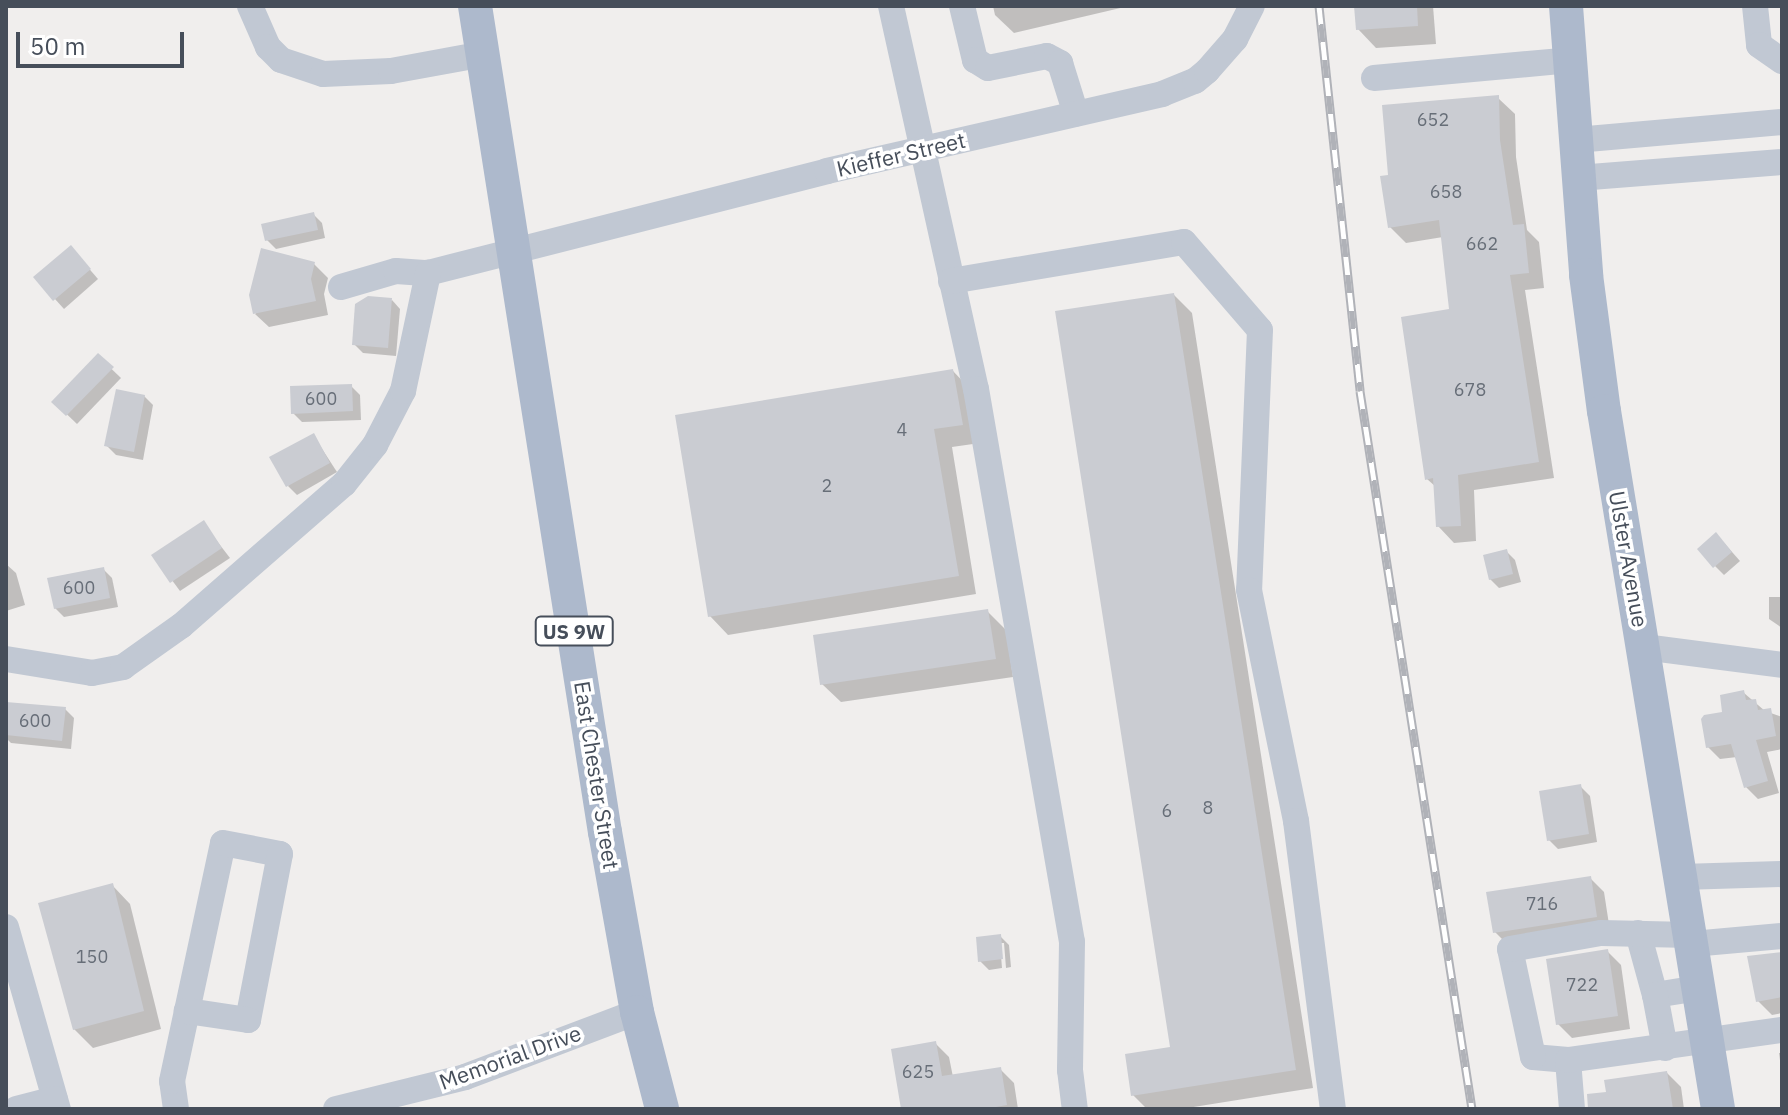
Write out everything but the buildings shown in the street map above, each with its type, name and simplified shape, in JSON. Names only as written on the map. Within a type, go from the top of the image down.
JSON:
[{"type":"main road","name":"US 9W","points":[[475,6],[514,249]]},
{"type":"main road","name":"Ulster Avenue","points":[[1566,6],[1586,275],[1604,411],[1718,1109]]},
{"type":"main road","name":"East Chester Street","points":[[514,249],[605,832],[637,1012],[662,1109]]},
{"type":"street","points":[[250,6],[268,47],[281,60],[323,74],[391,71],[484,54]]},
{"type":"street","points":[[891,6],[976,389],[1072,942],[1070,1070],[1075,1109]]},
{"type":"street","points":[[962,6],[975,60],[988,68],[1047,56],[1060,63],[1076,114]]},
{"type":"street","name":"Kieffer Street","points":[[341,287],[396,271],[428,273],[921,149],[1162,94],[1195,81],[1235,39],[1252,6]]},
{"type":"street","points":[[1755,6],[1759,45],[1782,61]]},
{"type":"street","points":[[1374,78],[1570,60]]},
{"type":"street","points":[[1576,140],[1782,122]]},
{"type":"street","points":[[1578,178],[1782,162]]},
{"type":"street","points":[[951,281],[1184,242],[1260,330],[1249,590],[1296,821],[1333,1109]]},
{"type":"street","points":[[6,659],[92,673],[123,667],[181,626],[344,484],[375,445],[403,391],[428,273]]},
{"type":"street","points":[[1644,647],[1782,665]]},
{"type":"street","points":[[176,1109],[172,1081],[187,1011],[223,843],[280,854],[248,1020],[187,1011]]},
{"type":"street","points":[[1681,877],[1782,874]]},
{"type":"street","points":[[6,927],[57,1104],[16,1109]]},
{"type":"street","points":[[1782,936],[1691,940],[1638,933],[1601,933],[1510,949],[1533,1057],[1568,1060],[1708,1043],[1782,1030]]},
{"type":"street","points":[[1638,933],[1665,1048]]},
{"type":"street","points":[[1655,995],[1699,988]]},
{"type":"street","name":"Memorial Drive","points":[[336,1109],[465,1077],[637,1012]]},
{"type":"street","points":[[1568,1060],[1572,1109]]},
{"type":"railway","points":[[1319,6],[1360,391],[1472,1109]]}]
